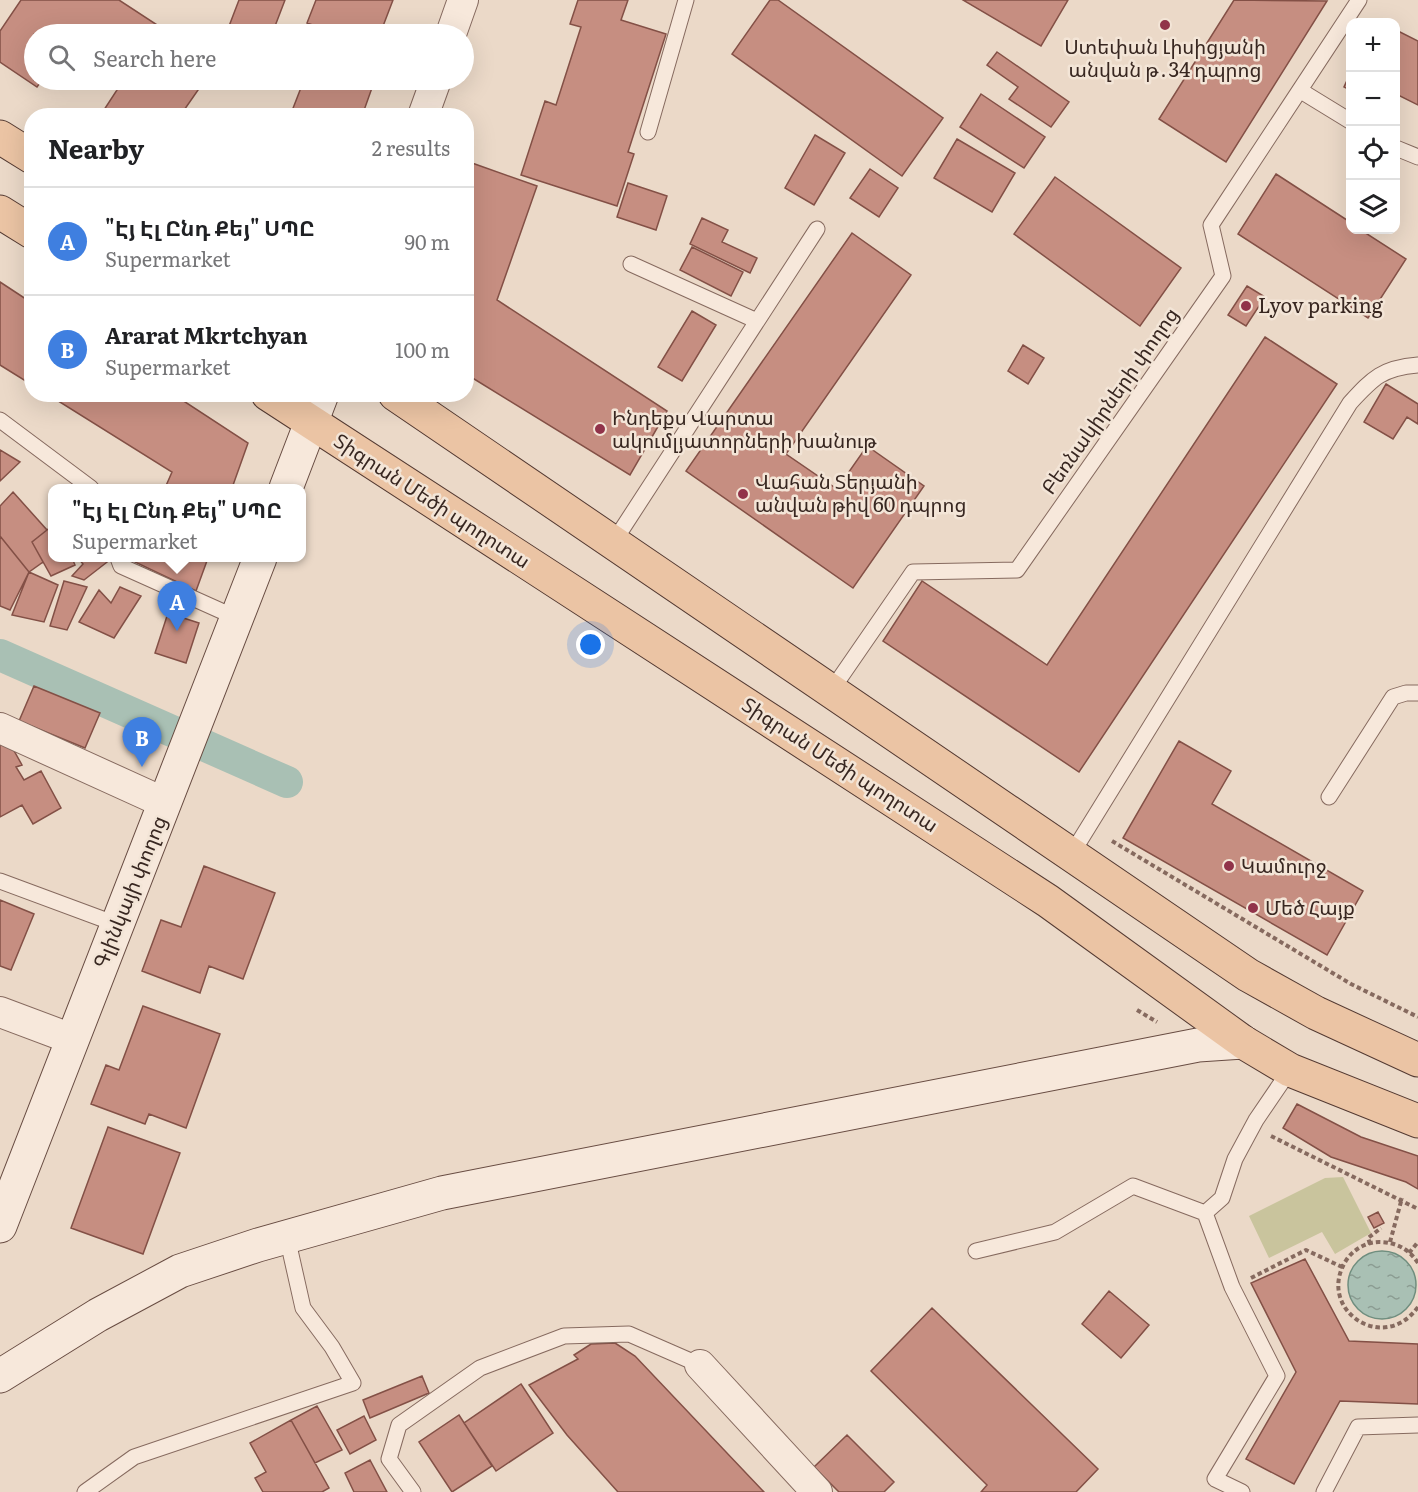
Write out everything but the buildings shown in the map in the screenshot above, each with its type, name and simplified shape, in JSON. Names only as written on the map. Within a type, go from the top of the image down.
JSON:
[{"type":"main road","points":[[0,137],[24,152]]},
{"type":"main road","points":[[0,212],[24,227]]},
{"type":"main road","name":"Տիգրան Մեծի պողոտա","points":[[279,402],[1048,901],[1243,1042],[1290,1070],[1418,1121]]},
{"type":"main road","points":[[288,484],[319,402]]},
{"type":"main road","points":[[407,402],[1248,975],[1316,1013],[1418,1060]]},
{"type":"main road","name":"Գլինկայի փողոց","points":[[0,1226],[258,562]]},
{"type":"main road","points":[[0,1376],[98,1315],[180,1271],[287,1237],[454,1191],[1198,1045],[1243,1042]]},
{"type":"street","points":[[456,24],[464,0]]},
{"type":"street","points":[[426,108],[432,90]]},
{"type":"street","points":[[0,728],[169,793]]},
{"type":"street","points":[[0,1012],[72,1039]]},
{"type":"street","points":[[700,1365],[817,1492]]},
{"type":"lane","points":[[648,132],[686,0]]},
{"type":"lane","points":[[1346,119],[1301,91],[1359,0]]},
{"type":"lane","name":"Բեռնակիրների փողոց","points":[[831,691],[913,572],[1017,570],[1224,276],[1211,225],[1301,91]]},
{"type":"lane","points":[[1400,150],[1418,157]]},
{"type":"lane","points":[[613,543],[817,229]]},
{"type":"lane","points":[[631,264],[757,321]]},
{"type":"lane","points":[[1071,855],[1350,403],[1373,377],[1396,367],[1418,365]]},
{"type":"lane","points":[[0,420],[84,484]]},
{"type":"lane","points":[[120,562],[121,566],[237,618]]},
{"type":"lane","points":[[1329,797],[1393,698],[1406,693],[1418,693]]},
{"type":"lane","points":[[0,881],[117,924]]},
{"type":"lane","points":[[1205,1213],[1222,1198],[1235,1159],[1253,1126],[1290,1070]]},
{"type":"lane","points":[[976,1251],[1055,1233],[1132,1186],[1205,1213],[1232,1287],[1277,1376],[1215,1479],[1242,1492]]},
{"type":"lane","points":[[85,1492],[134,1457],[353,1383],[333,1347],[303,1308],[287,1237]]},
{"type":"lane","points":[[413,1492],[389,1459],[399,1425],[480,1368],[564,1335],[629,1334],[700,1365]]},
{"type":"lane","points":[[1324,1492],[1358,1426],[1418,1425]]},
{"type":"path","points":[[1088,827],[1352,984],[1418,1017]]},
{"type":"path","points":[[1253,1126],[1313,1159],[1401,1198],[1418,1209]]},
{"type":"path","points":[[1390,1242],[1401,1198]]},
{"type":"path","points":[[1370,1244],[1368,1238],[1381,1228]]},
{"type":"path","points":[[1418,1263],[1409,1253],[1390,1242],[1370,1244],[1350,1255],[1342,1267],[1339,1295],[1345,1309],[1361,1323],[1382,1329],[1395,1326],[1408,1319],[1418,1307]]},
{"type":"path","points":[[1409,1253],[1418,1242]]},
{"type":"path","points":[[1232,1287],[1306,1250],[1342,1267]]},
{"type":"shaded area","points":[[1343,1177],[1371,1233],[1335,1254],[1322,1232],[1269,1258],[1249,1216],[1325,1178]]},
{"type":"water","points":[[1382,1251],[1395,1253],[1406,1261],[1414,1272],[1416,1285],[1414,1298],[1406,1309],[1395,1317],[1382,1319],[1369,1317],[1358,1309],[1350,1298],[1348,1285],[1350,1272],[1358,1261],[1369,1253]]},
{"type":"waterway","points":[[0,655],[287,782]]},
{"type":"place","name":"Ստեփան Լիսիցյանի անվան թ․34 դպրոց","points":[[1165,25]]},
{"type":"place","name":"Lyov parking","points":[[1246,306]]},
{"type":"place","name":"Ինդեքս Վարտա ակումլյատորների խանութ","points":[[600,429]]},
{"type":"place","name":"Վահան Տերյանի անվան թիվ 60 դպրոց","points":[[743,494]]},
{"type":"place","name":"\"Էյ Էլ Ընդ Քեյ\" ՍՊԸ","points":[[177,631]]},
{"type":"place","name":"Ararat Mkrtchyan","points":[[142,767]]},
{"type":"place","name":"Կամուրջ","points":[[1229,866]]},
{"type":"place","name":"Մեծ Հայք","points":[[1253,908]]}]
